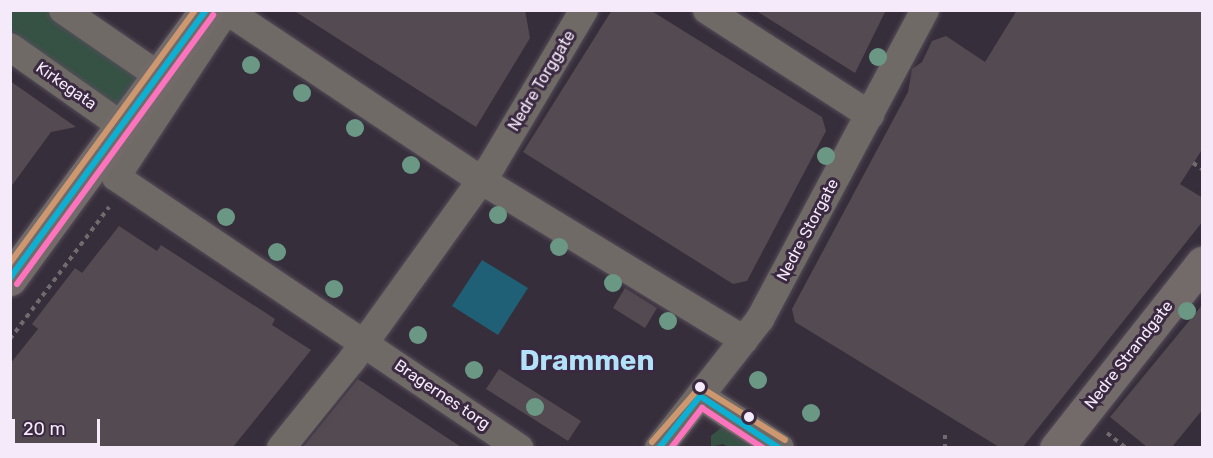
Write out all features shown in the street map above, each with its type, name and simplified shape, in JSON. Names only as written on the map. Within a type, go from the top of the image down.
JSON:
[{"type":"street","points":[[63,10],[159,75]]},
{"type":"street","points":[[10,279],[206,10]]},
{"type":"street","points":[[226,10],[481,180],[744,340]]},
{"type":"street","name":"Bragernes torg","points":[[226,10],[116,177],[520,447]]},
{"type":"street","name":"Nedre Torggate","points":[[281,447],[348,365],[501,152],[584,10]]},
{"type":"street","points":[[707,10],[870,115]]},
{"type":"street","name":"Nedre Storgate","points":[[672,443],[700,396],[760,319],[925,10]]},
{"type":"street","name":"Kirkegata","points":[[10,47],[122,126]]},
{"type":"street","name":"Nedre Strandgate","points":[[1056,447],[1203,263]]},
{"type":"street","points":[[700,396],[780,447]]},
{"type":"path","points":[[1193,163],[1203,169]]},
{"type":"path","points":[[10,339],[111,204]]},
{"type":"path","points":[[1098,426],[1126,447]]},
{"type":"path","points":[[945,435],[945,447]]},
{"type":"green space","points":[[11,11],[63,11],[159,76],[122,126],[11,47]]},
{"type":"green space","points":[[723,426],[756,447],[728,447],[723,444],[711,447],[711,436]]},
{"type":"water","points":[[482,260],[528,288],[498,335],[452,306]]},
{"type":"building","points":[[293,10],[525,10],[530,38],[476,127]]},
{"type":"building","points":[[612,10],[650,10],[822,117],[826,131],[747,281],[733,284],[523,152]]},
{"type":"building","points":[[755,10],[886,10],[855,73]]},
{"type":"building","points":[[1017,10],[1203,10],[1203,148],[1180,184],[1203,198],[1203,221],[1023,447],[999,447],[795,322],[792,309],[908,92],[912,69],[922,62],[932,41],[946,36],[985,62]]},
{"type":"building","points":[[10,81],[76,127],[51,132],[10,188]]},
{"type":"building","points":[[119,226],[157,251],[161,245],[275,319],[272,325],[311,350],[233,447],[10,447],[10,364],[38,329],[32,324],[75,268],[82,273]]},
{"type":"building","points":[[625,288],[657,308],[645,328],[613,308]]},
{"type":"building","points":[[1203,304],[1203,409],[1172,447],[1147,447],[1110,417]]},
{"type":"building","points":[[499,369],[581,421],[568,441],[486,389]]},
{"type":"building","points":[[358,379],[461,447],[303,447]]},
{"type":"transit line","points":[[10,263],[195,10]]},
{"type":"transit line","points":[[10,278],[206,10]]},
{"type":"transit line","points":[[17,284],[213,15]]},
{"type":"transit line","points":[[652,442],[700,387],[785,440]]},
{"type":"transit line","points":[[659,448],[700,396],[779,448]]},
{"type":"transit line","points":[[671,448],[702,408],[763,448]]},
{"type":"district","name":"Drammen","points":[[587,361]]}]
